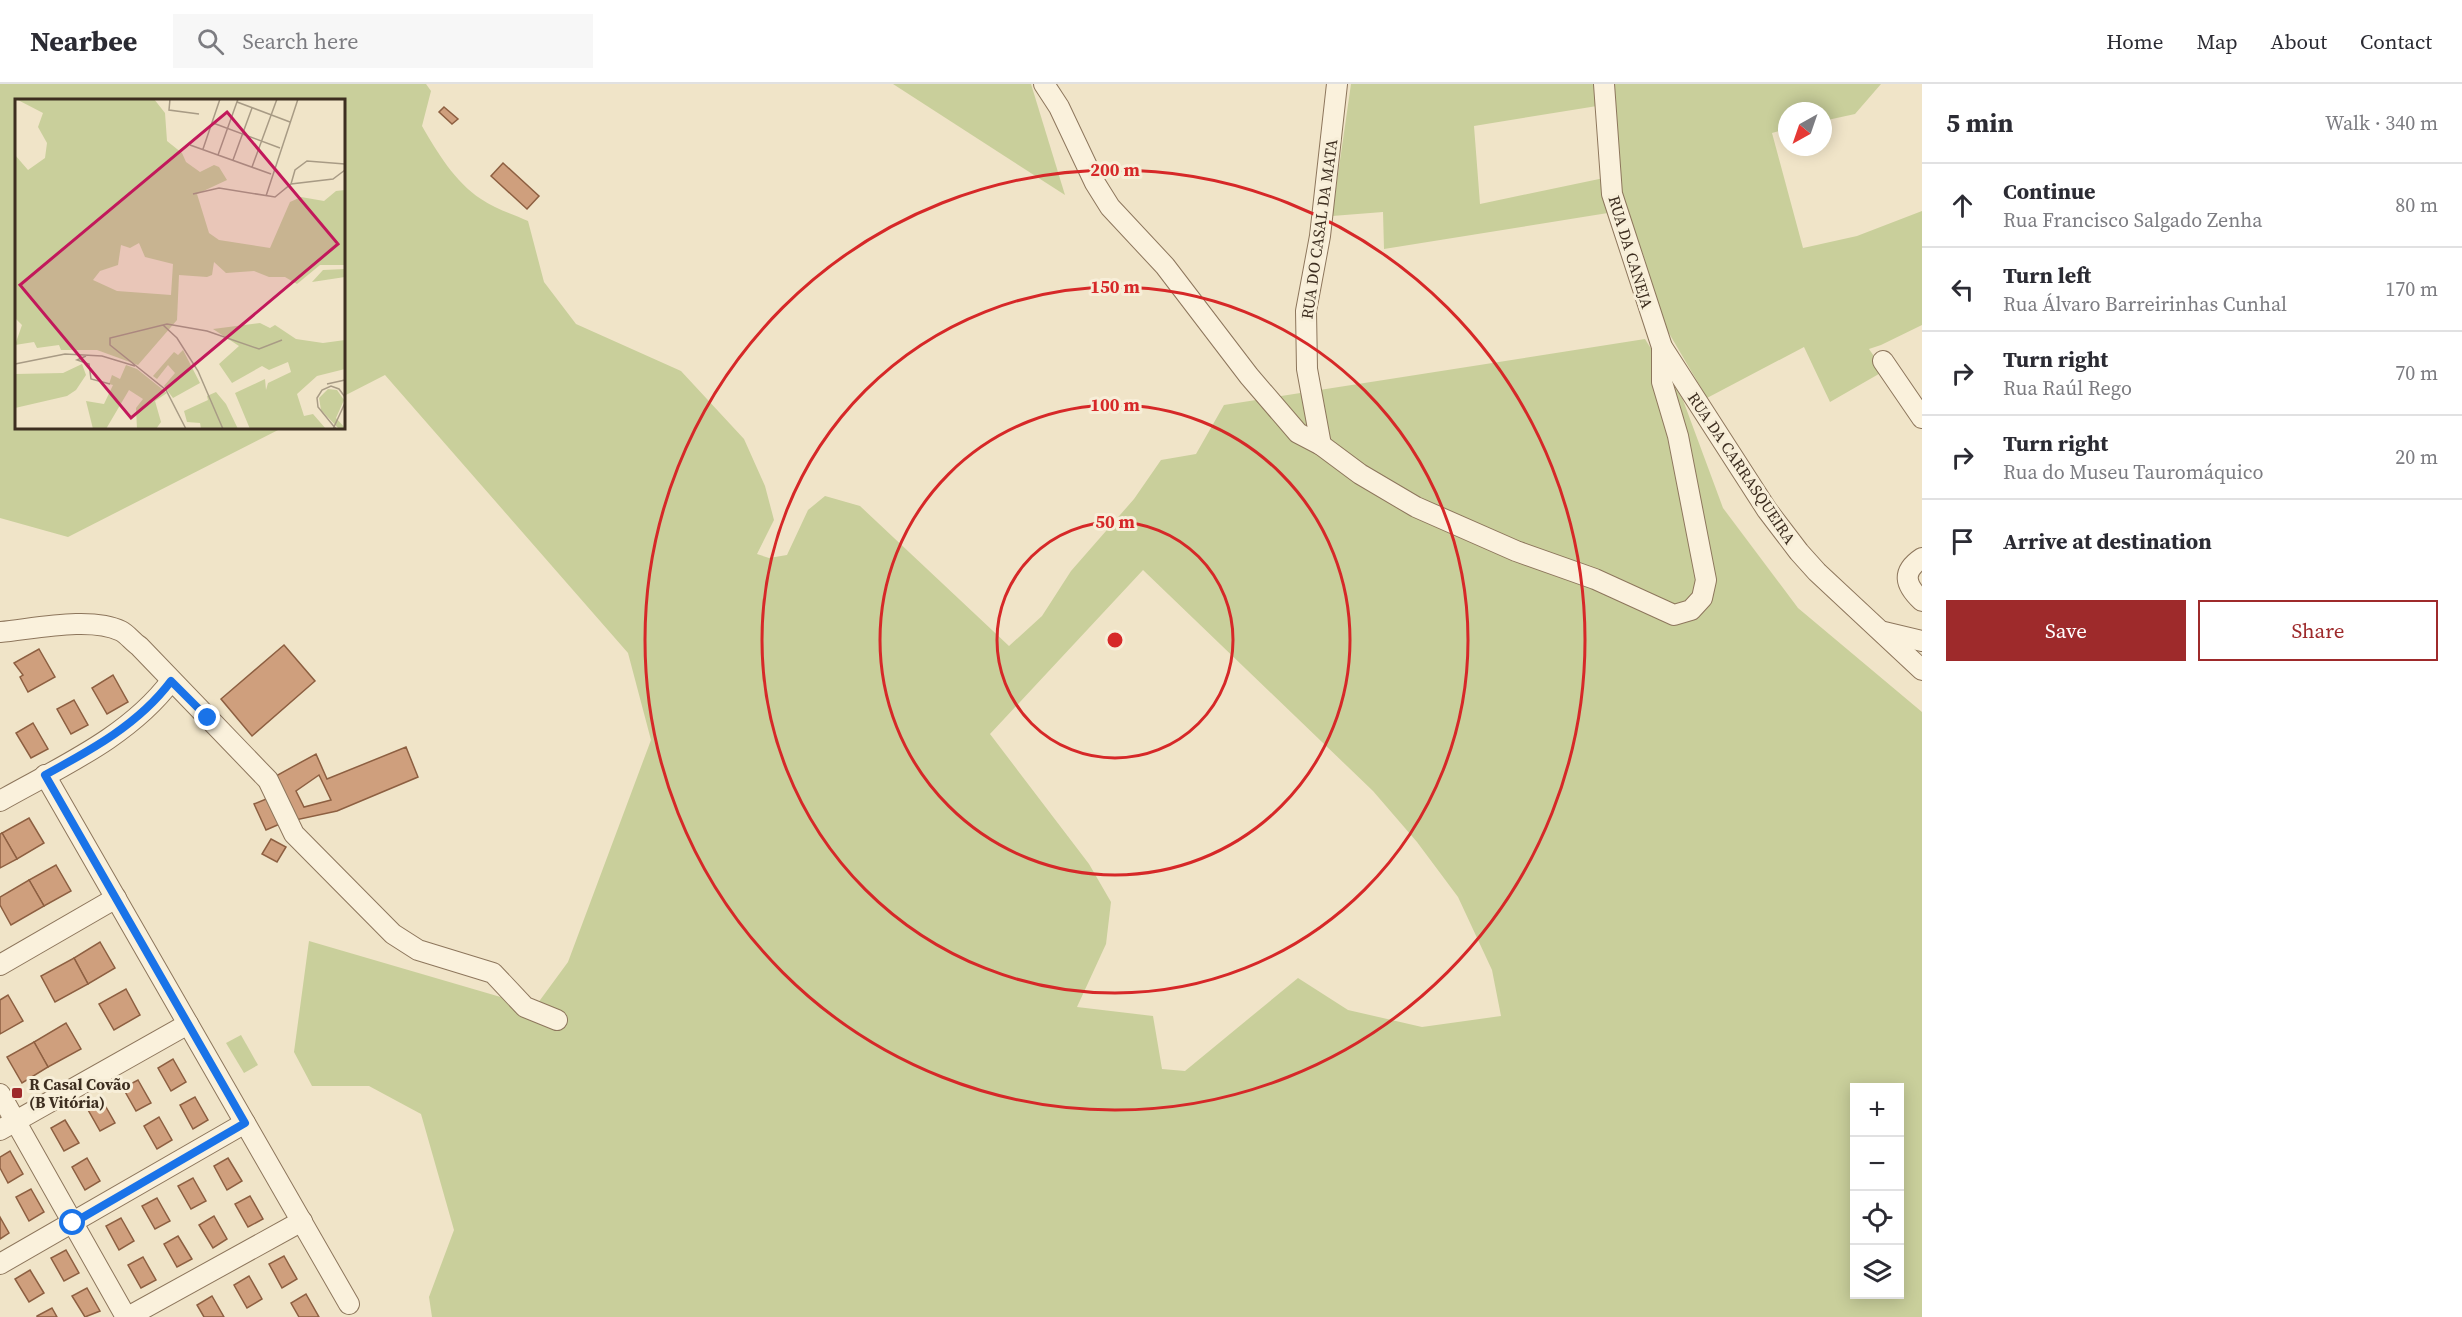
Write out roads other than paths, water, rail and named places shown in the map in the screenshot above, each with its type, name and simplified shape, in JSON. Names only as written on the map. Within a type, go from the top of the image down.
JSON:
[{"type":"street","points":[[1044,84],[1059,107],[1095,183],[1110,207],[1165,266],[1249,376],[1298,433],[1321,445],[1360,474],[1416,507],[1516,551],[1595,579],[1674,615],[1691,610],[1702,598],[1706,580],[1678,436],[1662,382],[1662,347]]},
{"type":"street","name":"RUA DO CASAL DA MATA","points":[[1321,445],[1307,369],[1306,311],[1320,236],[1337,84]]},
{"type":"street","name":"RUA DA CANEJA","points":[[1604,84],[1612,194],[1662,347]]},
{"type":"street","name":"RUA DA CARRASQUEIRA","points":[[1662,347],[1767,510],[1799,552],[1817,573],[1922,670]]},
{"type":"street","points":[[1883,361],[1922,417]]},
{"type":"street","points":[[1922,558],[1914,564],[1908,574],[1909,587],[1922,601]]},
{"type":"street","points":[[0,632],[98,625],[122,632],[268,780],[294,834],[393,934],[418,950],[493,973],[525,1007],[557,1020]]},
{"type":"street","points":[[1881,631],[1922,641]]},
{"type":"street","points":[[0,801],[88,751],[136,718],[160,696],[171,681]]},
{"type":"street","points":[[45,775],[349,1304]]},
{"type":"street","points":[[0,965],[116,898]]},
{"type":"street","points":[[8,1126],[188,1024]]},
{"type":"street","points":[[0,1094],[8,1126],[73,1223],[127,1317],[302,1221]]},
{"type":"street","points":[[0,1264],[245,1123]]},
{"type":"place","name":"R Casal Covão (B Vitória)","points":[[17,1093]]}]
